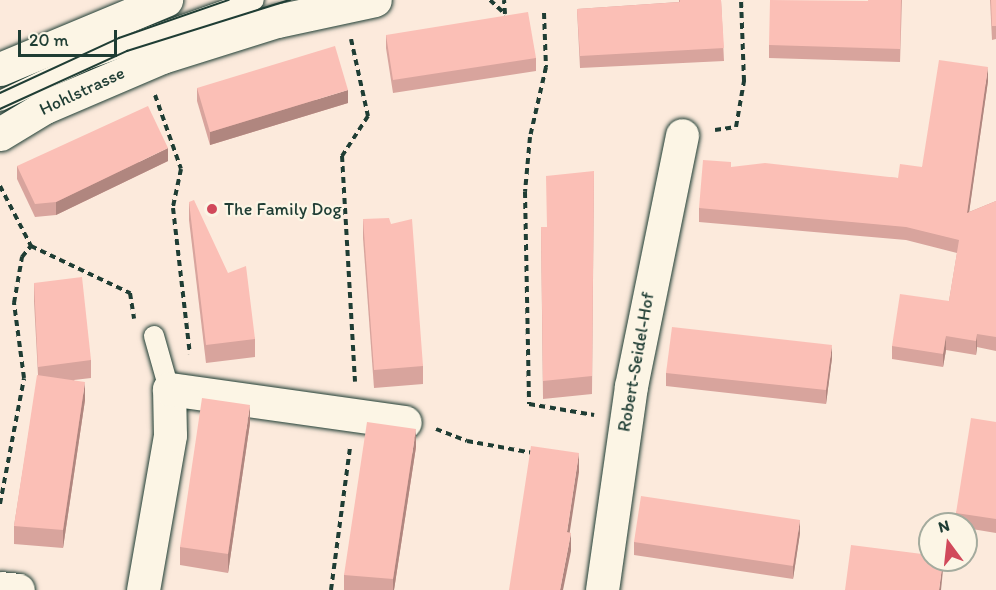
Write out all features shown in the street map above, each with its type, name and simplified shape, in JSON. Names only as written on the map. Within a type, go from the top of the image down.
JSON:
[{"type":"street","points":[[0,69],[166,0]]},
{"type":"street","name":"Hohlstrasse","points":[[0,134],[74,93],[162,57],[277,21],[375,0]]},
{"type":"street","name":"Robert-Seidel-Hof","points":[[602,590],[631,386],[682,135]]},
{"type":"street","points":[[143,590],[170,435],[169,389],[416,424]]},
{"type":"street","points":[[0,588],[18,590]]},
{"type":"lane","points":[[0,101],[88,59],[254,0]]},
{"type":"lane","points":[[154,336],[169,389]]},
{"type":"path","points":[[489,0],[505,14],[504,0]]},
{"type":"path","points":[[682,135],[736,127],[744,81],[741,0]]},
{"type":"path","points":[[544,14],[546,67],[530,137],[525,192],[529,404],[602,416]]},
{"type":"path","points":[[349,30],[368,116],[342,156],[356,395]]},
{"type":"path","points":[[153,88],[181,168],[173,208],[190,358]]},
{"type":"path","points":[[0,186],[31,246],[130,293],[135,326]]},
{"type":"path","points":[[0,504],[24,378],[14,303],[22,257],[31,246]]},
{"type":"path","points":[[416,424],[467,441],[543,454]]},
{"type":"path","points":[[331,590],[351,438]]},
{"type":"building","points":[[680,0],[721,0],[724,48],[580,56],[577,9],[680,2]]},
{"type":"building","points":[[770,0],[901,0],[900,49],[769,45]]},
{"type":"building","points":[[991,0],[996,0],[996,26],[992,26]]},
{"type":"building","points":[[528,12],[536,58],[393,80],[386,35]]},
{"type":"building","points":[[335,46],[348,90],[210,132],[197,88]]},
{"type":"building","points":[[939,60],[988,67],[967,213],[996,201],[996,337],[977,334],[976,341],[946,336],[943,354],[892,346],[900,294],[949,301],[959,240],[906,227],[699,208],[703,160],[731,162],[731,167],[765,163],[898,178],[900,164],[922,167]]},
{"type":"building","points":[[148,106],[168,148],[56,202],[35,204],[17,166]]},
{"type":"building","points":[[594,171],[592,376],[543,381],[541,227],[547,227],[546,176]]},
{"type":"building","points":[[194,200],[228,273],[246,266],[255,339],[206,345],[189,202]]},
{"type":"building","points":[[389,218],[391,224],[412,219],[423,366],[374,370],[363,219]]},
{"type":"building","points":[[82,277],[91,360],[38,367],[34,283]]},
{"type":"building","points":[[672,327],[832,345],[826,390],[666,373]]},
{"type":"building","points":[[37,375],[85,382],[63,530],[14,526]]},
{"type":"building","points":[[202,398],[250,405],[228,554],[180,547]]},
{"type":"building","points":[[971,418],[996,422],[996,519],[978,516],[978,512],[956,512]]},
{"type":"building","points":[[367,422],[416,429],[393,579],[344,575]]},
{"type":"building","points":[[531,446],[579,453],[567,532],[571,533],[560,590],[509,590]]},
{"type":"building","points":[[641,496],[800,520],[793,566],[634,542]]},
{"type":"building","points":[[851,545],[918,553],[918,572],[941,572],[939,590],[845,590]]},
{"type":"tram line","points":[[0,93],[119,38],[229,0]]},
{"type":"tram line","points":[[0,109],[127,51],[290,0]]},
{"type":"place","name":"The Family Dog","points":[[212,209]]}]
